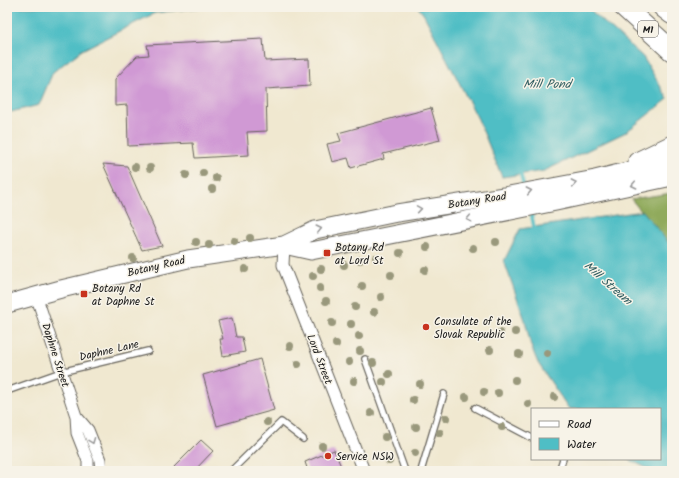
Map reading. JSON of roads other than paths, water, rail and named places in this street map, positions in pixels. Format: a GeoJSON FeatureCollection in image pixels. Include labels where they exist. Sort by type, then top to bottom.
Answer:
{"type":"FeatureCollection","features":[{"type":"Feature","properties":{"kind":"highway","name":"M1"},"geometry":{"type":"LineString","coordinates":[[624,7],[672,52]]}},
{"type":"Feature","properties":{"kind":"highway","name":"M1"},"geometry":{"type":"LineString","coordinates":[[664,7],[672,14]]}},
{"type":"Feature","properties":{"kind":"main road"},"geometry":{"type":"LineString","coordinates":[[595,179],[643,159],[672,144]]}},
{"type":"Feature","properties":{"kind":"main road","name":"Botany Road"},"geometry":{"type":"LineString","coordinates":[[555,194],[595,179],[672,160]]}},
{"type":"Feature","properties":{"kind":"main road","name":"Botany Road"},"geometry":{"type":"LineString","coordinates":[[7,304],[36,295],[188,259],[284,245],[315,230],[397,213],[506,204],[555,194],[672,177]]}},
{"type":"Feature","properties":{"kind":"street","name":"Lord Street"},"geometry":{"type":"LineString","coordinates":[[284,245],[283,265],[364,471]]}},
{"type":"Feature","properties":{"kind":"street","name":"Daphne Street"},"geometry":{"type":"LineString","coordinates":[[36,295],[76,416],[77,434],[88,461],[88,471]]}},
{"type":"Feature","properties":{"kind":"street","name":"Daphne Street"},"geometry":{"type":"LineString","coordinates":[[76,416],[88,430],[100,460],[100,471]]}},
{"type":"Feature","properties":{"kind":"lane","name":"Daphne Lane"},"geometry":{"type":"LineString","coordinates":[[7,391],[61,372],[148,351]]}},
{"type":"Feature","properties":{"kind":"lane"},"geometry":{"type":"LineString","coordinates":[[366,359],[405,471]]}},
{"type":"Feature","properties":{"kind":"lane"},"geometry":{"type":"LineString","coordinates":[[421,471],[444,394]]}},
{"type":"Feature","properties":{"kind":"lane"},"geometry":{"type":"LineString","coordinates":[[475,408],[531,437]]}},
{"type":"Feature","properties":{"kind":"lane"},"geometry":{"type":"LineString","coordinates":[[231,471],[281,422],[303,439]]}},
{"type":"Feature","properties":{"kind":"lane"},"geometry":{"type":"LineString","coordinates":[[559,471],[563,460]]}},
{"type":"Feature","properties":{"kind":"water"},"geometry":{"type":"Polygon","coordinates":[[[7,7],[206,7],[155,13],[82,50],[53,72],[39,105],[7,113],[7,7]]]}},
{"type":"Feature","properties":{"kind":"water","name":"Mill Pond"},"geometry":{"type":"Polygon","coordinates":[[[418,7],[587,7],[643,57],[668,99],[626,132],[544,171],[502,177],[478,119],[424,15],[418,7]]]}},
{"type":"Feature","properties":{"kind":"water","name":"Mill Stream"},"geometry":{"type":"Polygon","coordinates":[[[643,211],[672,247],[672,471],[653,471],[630,460],[661,460],[661,408],[568,408],[538,363],[531,346],[525,320],[504,261],[520,229],[643,211]]]}},
{"type":"Feature","properties":{"kind":"waterway"},"geometry":{"type":"LineString","coordinates":[[520,172],[524,187]]}},
{"type":"Feature","properties":{"kind":"waterway"},"geometry":{"type":"LineString","coordinates":[[531,212],[534,227],[537,230]]}},
{"type":"Feature","properties":{"kind":"place","name":"Botany Rd at Lord St"},"geometry":{"type":"Point","coordinates":[327,253]}},
{"type":"Feature","properties":{"kind":"place","name":"Botany Rd at Daphne St"},"geometry":{"type":"Point","coordinates":[84,294]}},
{"type":"Feature","properties":{"kind":"place","name":"Consulate of the Slovak Republic"},"geometry":{"type":"Point","coordinates":[426,327]}},
{"type":"Feature","properties":{"kind":"place","name":"Service NSW"},"geometry":{"type":"Point","coordinates":[328,456]}}]}
